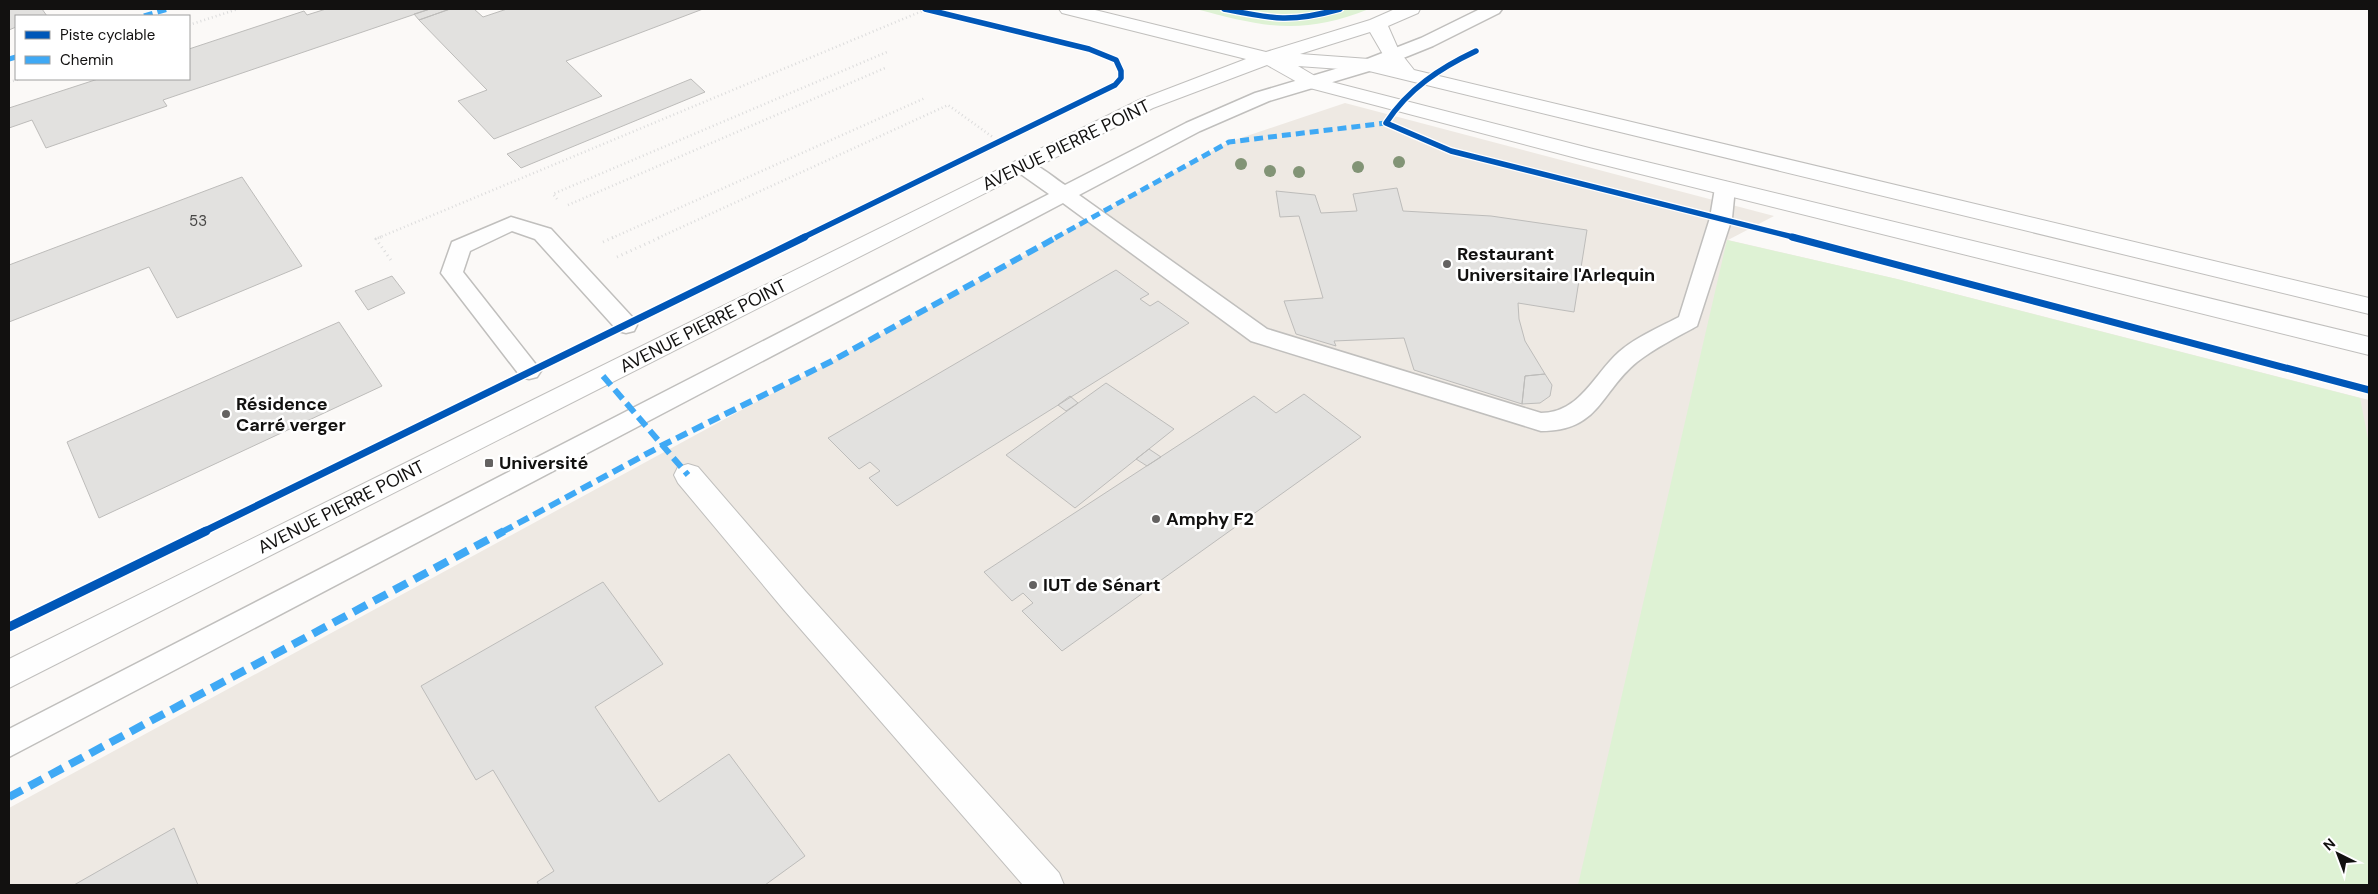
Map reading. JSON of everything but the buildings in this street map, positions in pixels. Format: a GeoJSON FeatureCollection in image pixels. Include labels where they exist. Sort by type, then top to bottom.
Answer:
{"type":"FeatureCollection","features":[{"type":"Feature","properties":{"kind":"street"},"geometry":{"type":"LineString","coordinates":[[1069,9],[1268,58],[1369,65],[2369,306]]}},
{"type":"Feature","properties":{"kind":"street","name":"AVENUE PIERRE POINT"},"geometry":{"type":"LineString","coordinates":[[9,674],[1146,104],[1268,58],[1378,24],[1411,9]]}},
{"type":"Feature","properties":{"kind":"street"},"geometry":{"type":"LineString","coordinates":[[1378,24],[1381,38],[1391,56],[1408,75]]}},
{"type":"Feature","properties":{"kind":"street"},"geometry":{"type":"LineString","coordinates":[[1268,58],[1313,83],[1725,188],[2369,346]]}},
{"type":"Feature","properties":{"kind":"street"},"geometry":{"type":"LineString","coordinates":[[688,475],[795,601],[1046,885]]}},
{"type":"Feature","properties":{"kind":"lane"},"geometry":{"type":"LineString","coordinates":[[9,744],[1193,128],[1262,97],[1369,65],[1427,42],[1493,9]]}},
{"type":"Feature","properties":{"kind":"lane"},"geometry":{"type":"LineString","coordinates":[[1022,166],[1065,194],[1259,335],[1540,422],[1558,422],[1583,409],[1628,358],[1660,336],[1689,321],[1721,218],[1725,188]]}},
{"type":"Feature","properties":{"kind":"lane"},"geometry":{"type":"LineString","coordinates":[[529,371],[452,273],[460,247],[511,224],[543,234],[626,325]]}},
{"type":"Feature","properties":{"kind":"path"},"geometry":{"type":"LineString","coordinates":[[190,25],[238,9]]}},
{"type":"Feature","properties":{"kind":"path"},"geometry":{"type":"LineString","coordinates":[[393,263],[376,238],[927,9]]}},
{"type":"Feature","properties":{"kind":"path"},"geometry":{"type":"LineString","coordinates":[[559,200],[553,194],[887,52]]}},
{"type":"Feature","properties":{"kind":"path"},"geometry":{"type":"LineString","coordinates":[[565,206],[885,68]]}},
{"type":"Feature","properties":{"kind":"path"},"geometry":{"type":"LineString","coordinates":[[602,247],[599,244],[926,98]]}},
{"type":"Feature","properties":{"kind":"path"},"geometry":{"type":"LineString","coordinates":[[612,260],[948,105],[999,142]]}},
{"type":"Feature","properties":{"kind":"shaded area","name":"IUT de Sénart"},"geometry":{"type":"Polygon","coordinates":[[[1345,103],[1774,216],[1728,240],[1897,279],[2369,400],[2369,885],[9,885],[9,808],[830,362],[1229,142],[1345,103]]]}},
{"type":"Feature","properties":{"kind":"green space"},"geometry":{"type":"Polygon","coordinates":[[[1196,9],[1369,9],[1323,23],[1282,26],[1242,20],[1196,9]]]}},
{"type":"Feature","properties":{"kind":"green space"},"geometry":{"type":"Polygon","coordinates":[[[1727,240],[1897,279],[2360,398],[2369,444],[2369,885],[1578,885],[1727,240]]]}},
{"type":"Feature","properties":{"kind":"marked path"},"geometry":{"type":"LineString","coordinates":[[147,15],[168,9]]}},
{"type":"Feature","properties":{"kind":"marked path"},"geometry":{"type":"LineString","coordinates":[[9,59],[15,57]]}},
{"type":"Feature","properties":{"kind":"marked path"},"geometry":{"type":"LineString","coordinates":[[9,797],[663,445],[830,362],[1229,142],[1386,123],[1390,125]]}},
{"type":"Feature","properties":{"kind":"marked path"},"geometry":{"type":"LineString","coordinates":[[603,376],[688,475]]}},
{"type":"Feature","properties":{"kind":"cycle path"},"geometry":{"type":"LineString","coordinates":[[9,627],[1115,85],[1121,78],[1121,71],[1116,60],[1089,49],[925,9]]}},
{"type":"Feature","properties":{"kind":"cycle path"},"geometry":{"type":"LineString","coordinates":[[1224,9],[1285,19],[1306,18],[1340,9]]}},
{"type":"Feature","properties":{"kind":"cycle path"},"geometry":{"type":"LineString","coordinates":[[1476,51],[1450,64],[1425,81],[1403,100],[1386,123],[1451,151],[1721,218],[2369,390]]}},
{"type":"Feature","properties":{"kind":"place","name":"Restaurant Universitaire l'Arlequin"},"geometry":{"type":"Point","coordinates":[1447,264]}},
{"type":"Feature","properties":{"kind":"place","name":"Résidence Carré verger"},"geometry":{"type":"Point","coordinates":[226,414]}},
{"type":"Feature","properties":{"kind":"place","name":"Université"},"geometry":{"type":"Point","coordinates":[489,463]}},
{"type":"Feature","properties":{"kind":"place","name":"Amphy F2"},"geometry":{"type":"Point","coordinates":[1156,519]}},
{"type":"Feature","properties":{"kind":"place","name":"IUT de Sénart"},"geometry":{"type":"Point","coordinates":[1033,585]}}]}
